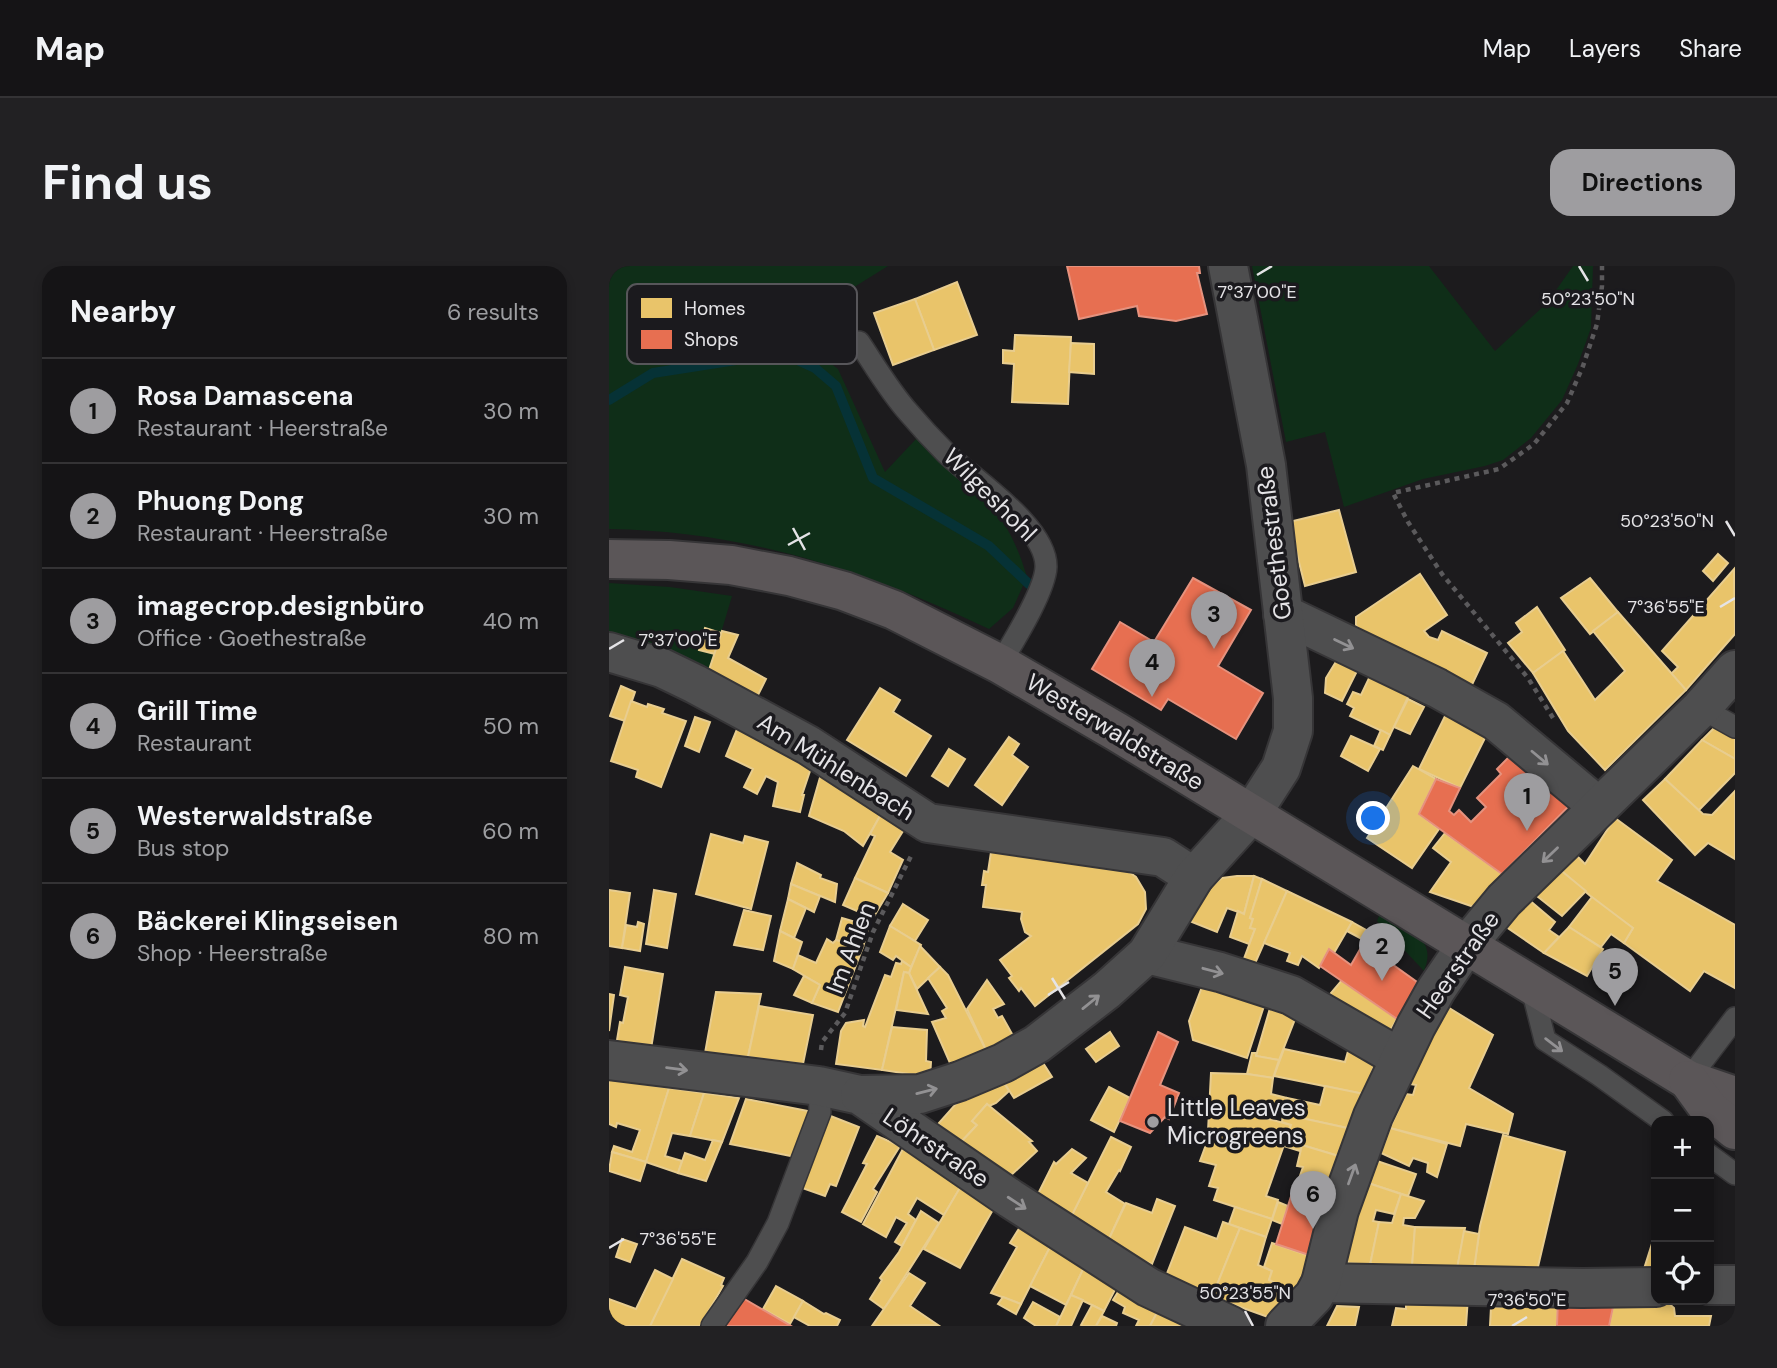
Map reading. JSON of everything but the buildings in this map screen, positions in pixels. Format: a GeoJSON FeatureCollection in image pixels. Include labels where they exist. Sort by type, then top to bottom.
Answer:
{"type":"FeatureCollection","features":[{"type":"Feature","properties":{"kind":"main road","name":"Westerwaldstraße"},"geometry":{"type":"LineString","coordinates":[[609,559],[731,565],[789,576],[844,591],[894,610],[1000,664],[1252,813],[1688,1080],[1735,1096]]}},
{"type":"Feature","properties":{"kind":"main road","name":"Westerwaldstraße"},"geometry":{"type":"LineString","coordinates":[[1688,1080],[1709,1108],[1735,1130]]}},
{"type":"Feature","properties":{"kind":"street","name":"Goethestraße"},"geometry":{"type":"LineString","coordinates":[[860,1095],[920,1094],[960,1081],[1003,1063],[1037,1044],[1066,1023],[1147,954],[1194,877],[1252,813],[1281,768],[1293,731],[1293,698],[1266,465],[1228,266]]}},
{"type":"Feature","properties":{"kind":"street"},"geometry":{"type":"LineString","coordinates":[[1283,614],[1437,688],[1496,721],[1599,807]]}},
{"type":"Feature","properties":{"kind":"street","name":"Am Mühlenbach"},"geometry":{"type":"LineString","coordinates":[[609,652],[662,668],[695,684],[808,745],[928,823],[1163,857],[1194,877]]}},
{"type":"Feature","properties":{"kind":"street","name":"Heerstraße"},"geometry":{"type":"LineString","coordinates":[[1285,1326],[1314,1296],[1321,1283],[1339,1210],[1373,1116],[1436,990],[1466,946],[1504,900],[1701,708],[1735,670]]}},
{"type":"Feature","properties":{"kind":"street"},"geometry":{"type":"LineString","coordinates":[[1147,954],[1220,972],[1291,995],[1400,1058]]}},
{"type":"Feature","properties":{"kind":"street","name":"Löhrstraße"},"geometry":{"type":"LineString","coordinates":[[609,1060],[819,1086],[860,1095],[1011,1199],[1148,1287],[1231,1326]]}},
{"type":"Feature","properties":{"kind":"street"},"geometry":{"type":"LineString","coordinates":[[1321,1283],[1651,1287]]}},
{"type":"Feature","properties":{"kind":"street"},"geometry":{"type":"LineString","coordinates":[[1714,1285],[1735,1284]]}},
{"type":"Feature","properties":{"kind":"lane","name":"Wilgeshohl"},"geometry":{"type":"LineString","coordinates":[[859,342],[907,410],[945,452],[1029,528],[1043,549],[1046,568],[1041,583],[1025,621],[1000,664]]}},
{"type":"Feature","properties":{"kind":"lane"},"geometry":{"type":"LineString","coordinates":[[1701,708],[1735,727]]}},
{"type":"Feature","properties":{"kind":"lane"},"geometry":{"type":"LineString","coordinates":[[1531,983],[1545,1040],[1656,1116]]}},
{"type":"Feature","properties":{"kind":"lane"},"geometry":{"type":"LineString","coordinates":[[1688,1080],[1735,1018]]}},
{"type":"Feature","properties":{"kind":"lane"},"geometry":{"type":"LineString","coordinates":[[712,1326],[757,1262],[778,1223],[820,1112],[819,1086]]}},
{"type":"Feature","properties":{"kind":"lane"},"geometry":{"type":"LineString","coordinates":[[1714,1159],[1735,1174]]}},
{"type":"Feature","properties":{"kind":"path"},"geometry":{"type":"LineString","coordinates":[[1557,724],[1528,678],[1442,575],[1393,493],[1499,469],[1534,444],[1567,403],[1583,366],[1597,324],[1602,266]]}},
{"type":"Feature","properties":{"kind":"path","name":"Im Ahlen"},"geometry":{"type":"LineString","coordinates":[[819,1086],[822,1042],[845,1013],[873,932],[928,823]]}},
{"type":"Feature","properties":{"kind":"green space"},"geometry":{"type":"Polygon","coordinates":[[[609,266],[888,266],[857,285],[627,284],[627,364],[832,364],[838,369],[885,472],[917,438],[985,497],[1009,532],[1027,577],[1013,608],[989,629],[897,589],[805,558],[709,537],[609,529],[609,266]]]}},
{"type":"Feature","properties":{"kind":"green space"},"geometry":{"type":"Polygon","coordinates":[[[1252,266],[1429,266],[1495,351],[1547,303],[1573,266],[1593,266],[1591,328],[1562,400],[1531,438],[1503,460],[1423,479],[1344,507],[1325,432],[1286,442],[1252,266]]]}},
{"type":"Feature","properties":{"kind":"green space"},"geometry":{"type":"Polygon","coordinates":[[[609,583],[670,587],[732,596],[721,633],[706,628],[699,649],[715,654],[708,673],[609,642],[609,583]]]}},
{"type":"Feature","properties":{"kind":"green space"},"geometry":{"type":"Polygon","coordinates":[[[1381,911],[1409,928],[1423,941],[1427,950],[1424,971],[1377,921],[1381,911]]]}},
{"type":"Feature","properties":{"kind":"waterway"},"geometry":{"type":"LineString","coordinates":[[609,400],[653,373],[710,364]]}},
{"type":"Feature","properties":{"kind":"waterway"},"geometry":{"type":"LineString","coordinates":[[806,364],[836,386],[873,478],[989,546],[1029,584]]}},
{"type":"Feature","properties":{"kind":"place","name":"imagecrop.designbüro"},"geometry":{"type":"Point","coordinates":[1214,649]}},
{"type":"Feature","properties":{"kind":"place","name":"Grill Time"},"geometry":{"type":"Point","coordinates":[1152,697]}},
{"type":"Feature","properties":{"kind":"place","name":"Rosa Damascena"},"geometry":{"type":"Point","coordinates":[1527,831]}},
{"type":"Feature","properties":{"kind":"place","name":"Phuong Dong"},"geometry":{"type":"Point","coordinates":[1382,981]}},
{"type":"Feature","properties":{"kind":"place","name":"Westerwaldstraße"},"geometry":{"type":"Point","coordinates":[1615,1006]}},
{"type":"Feature","properties":{"kind":"place","name":"Little Leaves Microgreens"},"geometry":{"type":"Point","coordinates":[1153,1122]}},
{"type":"Feature","properties":{"kind":"place","name":"Bäckerei Klingseisen"},"geometry":{"type":"Point","coordinates":[1313,1229]}}]}
